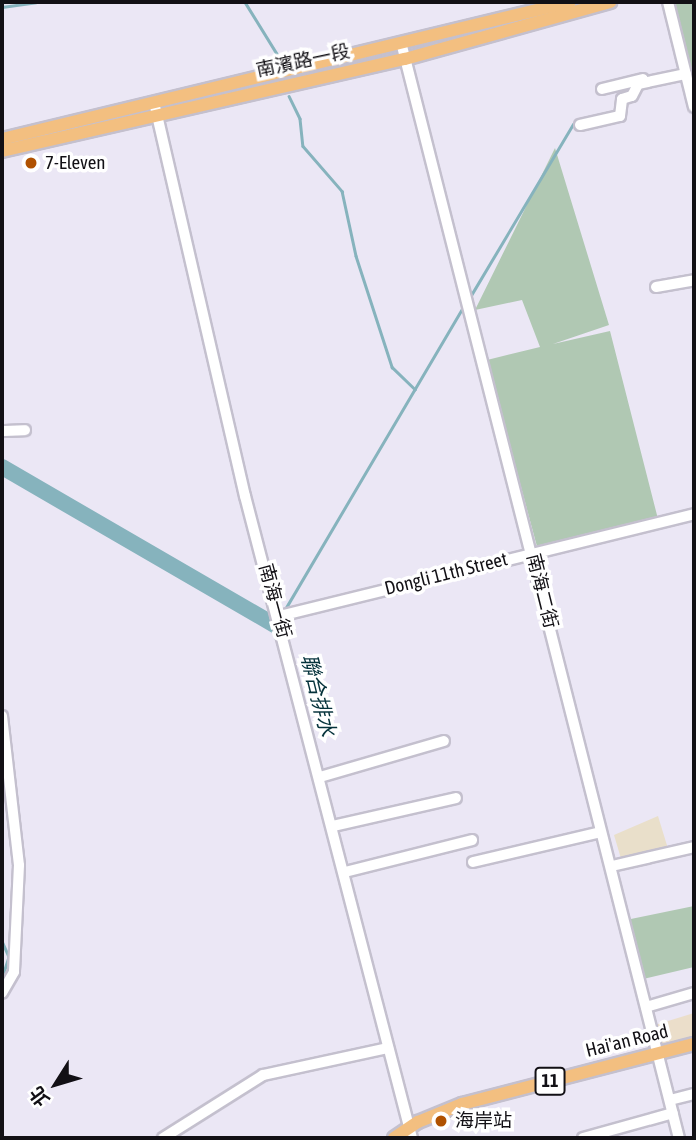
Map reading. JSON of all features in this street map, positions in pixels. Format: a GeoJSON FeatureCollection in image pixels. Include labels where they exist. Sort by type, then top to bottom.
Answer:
{"type":"FeatureCollection","features":[{"type":"Feature","properties":{"kind":"main road","name":"南濱路一段"},"geometry":{"type":"LineString","coordinates":[[403,52],[570,2]]}},
{"type":"Feature","properties":{"kind":"main road","name":"南濱路一段"},"geometry":{"type":"LineString","coordinates":[[2,139],[155,108],[610,2]]}},
{"type":"Feature","properties":{"kind":"main road","name":"南濱路一段"},"geometry":{"type":"LineString","coordinates":[[2,151],[155,108]]}},
{"type":"Feature","properties":{"kind":"main road","name":"Hai'an Road"},"geometry":{"type":"LineString","coordinates":[[405,1134],[461,1104],[694,1044]]}},
{"type":"Feature","properties":{"kind":"street"},"geometry":{"type":"LineString","coordinates":[[668,2],[694,107]]}},
{"type":"Feature","properties":{"kind":"street","name":"南海二街"},"geometry":{"type":"LineString","coordinates":[[403,52],[533,552],[679,1138]]}},
{"type":"Feature","properties":{"kind":"street"},"geometry":{"type":"LineString","coordinates":[[602,89],[685,72]]}},
{"type":"Feature","properties":{"kind":"street"},"geometry":{"type":"LineString","coordinates":[[580,125],[620,116],[622,99],[632,96],[638,84],[685,72]]}},
{"type":"Feature","properties":{"kind":"street","name":"南海一街"},"geometry":{"type":"LineString","coordinates":[[155,108],[245,496],[280,616],[345,872],[388,1048],[405,1134]]}},
{"type":"Feature","properties":{"kind":"street"},"geometry":{"type":"LineString","coordinates":[[656,287],[694,280]]}},
{"type":"Feature","properties":{"kind":"street"},"geometry":{"type":"LineString","coordinates":[[2,430],[24,430]]}},
{"type":"Feature","properties":{"kind":"street","name":"Dongli 11th Street"},"geometry":{"type":"LineString","coordinates":[[280,616],[694,514]]}},
{"type":"Feature","properties":{"kind":"street"},"geometry":{"type":"LineString","coordinates":[[2,716],[19,864],[14,972],[2,993]]}},
{"type":"Feature","properties":{"kind":"street"},"geometry":{"type":"LineString","coordinates":[[320,778],[444,741]]}},
{"type":"Feature","properties":{"kind":"street"},"geometry":{"type":"LineString","coordinates":[[333,827],[456,798]]}},
{"type":"Feature","properties":{"kind":"street"},"geometry":{"type":"LineString","coordinates":[[474,862],[601,831]]}},
{"type":"Feature","properties":{"kind":"street"},"geometry":{"type":"LineString","coordinates":[[345,872],[472,840]]}},
{"type":"Feature","properties":{"kind":"street"},"geometry":{"type":"LineString","coordinates":[[612,866],[694,847]]}},
{"type":"Feature","properties":{"kind":"street"},"geometry":{"type":"LineString","coordinates":[[646,1007],[694,993]]}},
{"type":"Feature","properties":{"kind":"street"},"geometry":{"type":"LineString","coordinates":[[163,1138],[263,1075],[388,1048]]}},
{"type":"Feature","properties":{"kind":"street"},"geometry":{"type":"LineString","coordinates":[[670,1100],[694,1094]]}},
{"type":"Feature","properties":{"kind":"street"},"geometry":{"type":"LineString","coordinates":[[583,1138],[673,1113]]}},
{"type":"Feature","properties":{"kind":"shaded area"},"geometry":{"type":"Polygon","coordinates":[[[658,816],[669,852],[622,862],[614,835],[658,816]]]}},
{"type":"Feature","properties":{"kind":"shaded area"},"geometry":{"type":"Polygon","coordinates":[[[694,1013],[694,1036],[659,1044],[655,1025],[694,1013]]]}},
{"type":"Feature","properties":{"kind":"green space"},"geometry":{"type":"Polygon","coordinates":[[[674,2],[694,2],[692,79],[674,2]]]}},
{"type":"Feature","properties":{"kind":"green space"},"geometry":{"type":"Polygon","coordinates":[[[555,148],[609,325],[553,344],[610,331],[658,519],[539,554],[487,360],[540,347],[522,300],[475,310],[555,148]]]}},
{"type":"Feature","properties":{"kind":"green space"},"geometry":{"type":"Polygon","coordinates":[[[694,906],[694,967],[639,980],[626,920],[694,906]]]}},
{"type":"Feature","properties":{"kind":"waterway"},"geometry":{"type":"LineString","coordinates":[[2,7],[36,2]]}},
{"type":"Feature","properties":{"kind":"waterway"},"geometry":{"type":"LineString","coordinates":[[245,2],[279,57]]}},
{"type":"Feature","properties":{"kind":"waterway"},"geometry":{"type":"LineString","coordinates":[[289,96],[300,119],[303,146],[342,191],[356,256],[392,367],[415,389]]}},
{"type":"Feature","properties":{"kind":"waterway"},"geometry":{"type":"LineString","coordinates":[[470,297],[573,124]]}},
{"type":"Feature","properties":{"kind":"waterway"},"geometry":{"type":"LineString","coordinates":[[284,611],[464,306]]}},
{"type":"Feature","properties":{"kind":"waterway","name":"聯合排水"},"geometry":{"type":"LineString","coordinates":[[2,467],[281,629]]}},
{"type":"Feature","properties":{"kind":"waterway"},"geometry":{"type":"LineString","coordinates":[[2,941],[9,957],[2,979]]}},
{"type":"Feature","properties":{"kind":"place","name":"7-Eleven"},"geometry":{"type":"Point","coordinates":[31,163]}},
{"type":"Feature","properties":{"kind":"place","name":"海岸站"},"geometry":{"type":"Point","coordinates":[441,1121]}}]}
